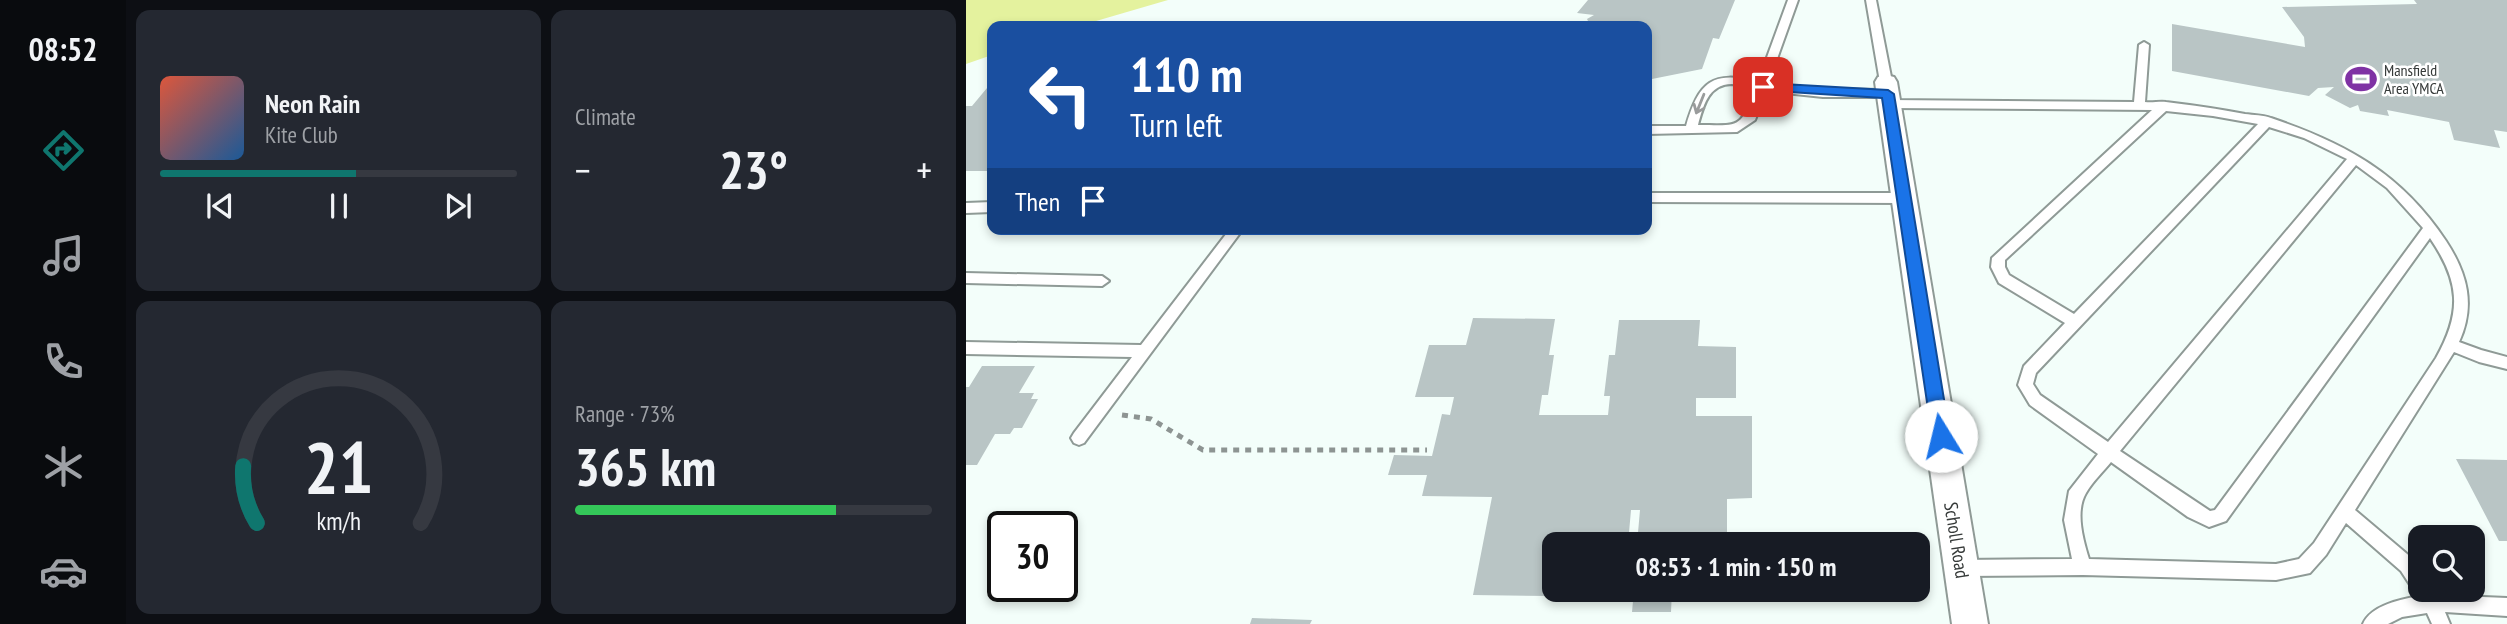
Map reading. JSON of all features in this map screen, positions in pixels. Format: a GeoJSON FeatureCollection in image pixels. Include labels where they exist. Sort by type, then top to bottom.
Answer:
{"type":"FeatureCollection","features":[{"type":"Feature","properties":{"kind":"street","name":"Scholl Road"},"geometry":{"type":"LineString","coordinates":[[1888,93],[1970,624]]}},
{"type":"Feature","properties":{"kind":"lane"},"geometry":{"type":"LineString","coordinates":[[1652,130],[1732,129],[1751,117],[1793,0]]}},
{"type":"Feature","properties":{"kind":"lane"},"geometry":{"type":"LineString","coordinates":[[1871,0],[1888,93]]}},
{"type":"Feature","properties":{"kind":"lane"},"geometry":{"type":"LineString","coordinates":[[2139,105],[2144,45]]}},
{"type":"Feature","properties":{"kind":"lane"},"geometry":{"type":"LineString","coordinates":[[1691,129],[1707,88],[1718,81],[1735,80],[1763,87],[2223,111],[2267,121],[2354,159],[2396,190],[2430,229],[2454,265],[2461,288],[2462,310],[2450,344],[2320,549],[2304,567],[2276,572],[2083,567],[1961,568]]}},
{"type":"Feature","properties":{"kind":"lane"},"geometry":{"type":"LineString","coordinates":[[2075,321],[2004,279],[1998,267],[1999,258],[2165,106]]}},
{"type":"Feature","properties":{"kind":"lane"},"geometry":{"type":"LineString","coordinates":[[2267,121],[2029,370],[2025,385],[2035,400],[2194,512],[2209,519],[2220,516],[2430,229]]}},
{"type":"Feature","properties":{"kind":"lane"},"geometry":{"type":"LineString","coordinates":[[2083,567],[2073,537],[2071,511],[2077,491],[2354,159]]}},
{"type":"Feature","properties":{"kind":"lane"},"geometry":{"type":"LineString","coordinates":[[1652,197],[1904,198]]}},
{"type":"Feature","properties":{"kind":"lane"},"geometry":{"type":"LineString","coordinates":[[966,208],[987,207]]}},
{"type":"Feature","properties":{"kind":"lane"},"geometry":{"type":"LineString","coordinates":[[1079,438],[1232,235]]}},
{"type":"Feature","properties":{"kind":"lane"},"geometry":{"type":"LineString","coordinates":[[966,278],[1102,281]]}},
{"type":"Feature","properties":{"kind":"lane"},"geometry":{"type":"LineString","coordinates":[[2450,344],[2479,356],[2507,363]]}},
{"type":"Feature","properties":{"kind":"lane"},"geometry":{"type":"LineString","coordinates":[[966,348],[1144,351]]}},
{"type":"Feature","properties":{"kind":"lane"},"geometry":{"type":"LineString","coordinates":[[2344,511],[2408,567]]}},
{"type":"Feature","properties":{"kind":"lane"},"geometry":{"type":"LineString","coordinates":[[2372,624],[2383,614],[2412,602]]}},
{"type":"Feature","properties":{"kind":"lane"},"geometry":{"type":"LineString","coordinates":[[2430,602],[2441,624]]}},
{"type":"Feature","properties":{"kind":"lane"},"geometry":{"type":"LineString","coordinates":[[2471,602],[2507,607]]}},
{"type":"Feature","properties":{"kind":"path"},"geometry":{"type":"LineString","coordinates":[[1098,412],[1152,419],[1203,450],[1427,450]]}},
{"type":"Feature","properties":{"kind":"green space"},"geometry":{"type":"Polygon","coordinates":[[[966,0],[1168,0],[1096,21],[987,21],[987,57],[966,64],[966,0]]]}},
{"type":"Feature","properties":{"kind":"building"},"geometry":{"type":"Polygon","coordinates":[[[1588,0],[1735,0],[1719,39],[1713,38],[1702,69],[1652,79],[1652,21],[1588,21],[1587,19],[1594,15],[1577,13],[1588,0]]]}},
{"type":"Feature","properties":{"kind":"building","name":"Mansfield Area YMCA"},"geometry":{"type":"Polygon","coordinates":[[[2414,0],[2507,0],[2507,132],[2494,130],[2500,148],[2454,140],[2449,122],[2387,110],[2389,116],[2360,111],[2358,105],[2350,108],[2325,95],[2334,87],[2318,88],[2309,96],[2172,71],[2172,24],[2305,47],[2304,37],[2282,7],[2417,4],[2414,0]]]}},
{"type":"Feature","properties":{"kind":"building"},"geometry":{"type":"Polygon","coordinates":[[[987,88],[987,171],[966,171],[966,106],[972,106],[987,88]]]}},
{"type":"Feature","properties":{"kind":"building"},"geometry":{"type":"Polygon","coordinates":[[[1473,318],[1555,319],[1549,355],[1554,355],[1548,395],[1542,395],[1539,415],[1608,415],[1610,396],[1604,396],[1609,355],[1615,355],[1619,320],[1700,320],[1698,346],[1736,347],[1736,398],[1696,398],[1696,416],[1752,416],[1752,498],[1727,499],[1727,532],[1638,532],[1640,510],[1631,510],[1629,532],[1542,532],[1542,596],[1473,595],[1492,497],[1422,496],[1427,475],[1388,475],[1394,455],[1432,456],[1442,414],[1450,415],[1454,397],[1415,397],[1429,345],[1466,345],[1473,318]]]}},
{"type":"Feature","properties":{"kind":"building"},"geometry":{"type":"Polygon","coordinates":[[[982,366],[1035,366],[1019,393],[1034,393],[1031,399],[1038,399],[1022,428],[1014,428],[1010,434],[995,434],[977,465],[966,465],[966,387],[969,387],[982,366]]]}},
{"type":"Feature","properties":{"kind":"building"},"geometry":{"type":"Polygon","coordinates":[[[2456,459],[2507,460],[2507,541],[2499,541],[2456,459]]]}},
{"type":"Feature","properties":{"kind":"building"},"geometry":{"type":"Polygon","coordinates":[[[1633,602],[1671,602],[1671,612],[1632,612],[1633,602]]]}},
{"type":"Feature","properties":{"kind":"building"},"geometry":{"type":"Polygon","coordinates":[[[1252,618],[1312,620],[1310,624],[1250,624],[1252,618]]]}},
{"type":"Feature","properties":{"kind":"place","name":"Mansfield Area YMCA"},"geometry":{"type":"Point","coordinates":[2361,79]}},
{"type":"Feature","properties":{"kind":"route"},"geometry":{"type":"LineString","coordinates":[[1763,87],[1825,93],[1888,94],[1941,436]]}}]}
